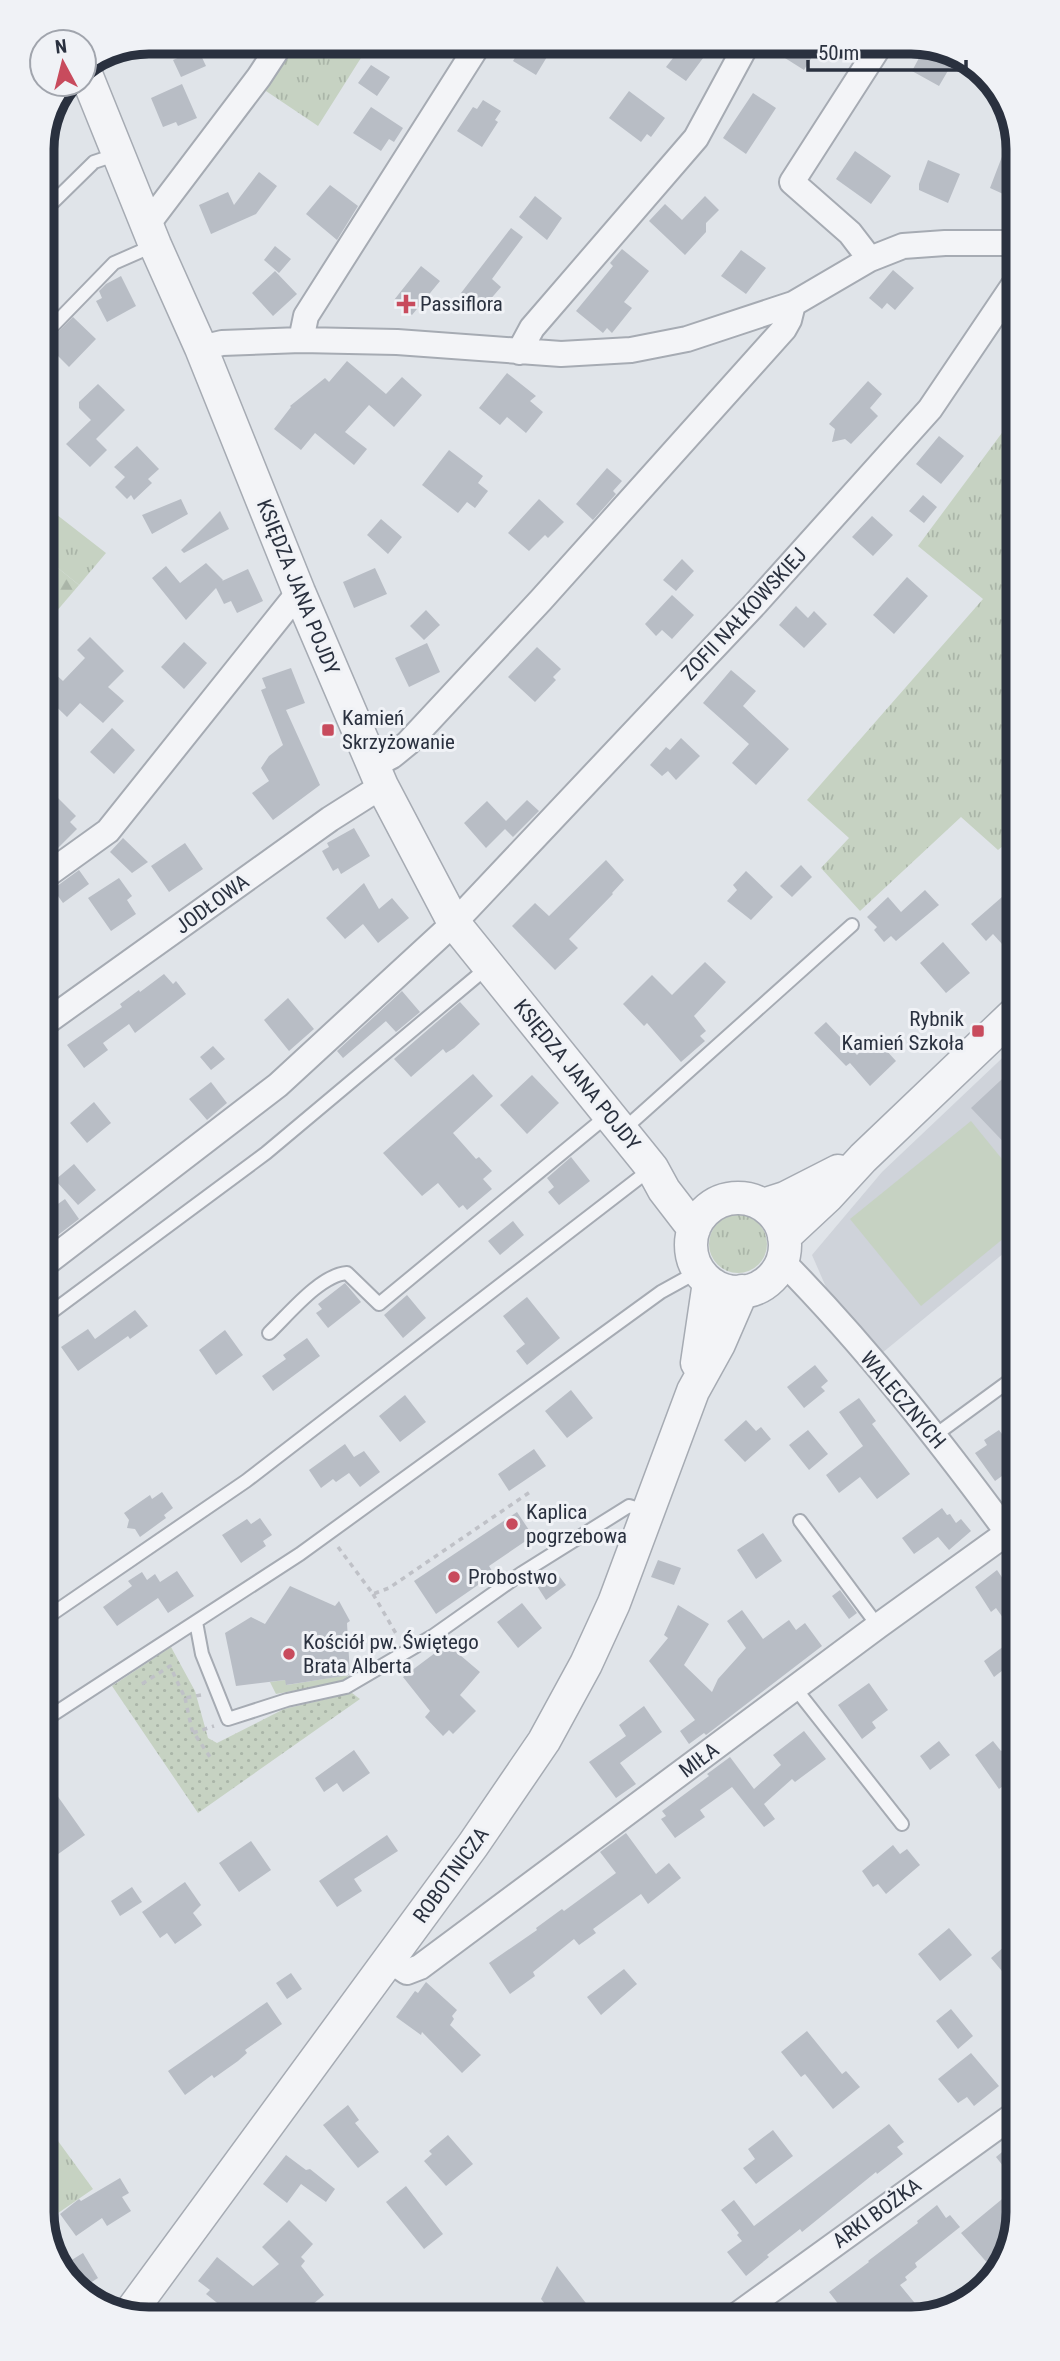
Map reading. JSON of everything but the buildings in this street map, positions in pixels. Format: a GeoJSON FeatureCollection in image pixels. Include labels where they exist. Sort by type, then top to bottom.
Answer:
{"type":"FeatureCollection","features":[{"type":"Feature","properties":{"kind":"street"},"geometry":{"type":"LineString","coordinates":[[151,235],[274,54]]}},
{"type":"Feature","properties":{"kind":"street"},"geometry":{"type":"LineString","coordinates":[[301,340],[306,316],[472,54]]}},
{"type":"Feature","properties":{"kind":"street"},"geometry":{"type":"LineString","coordinates":[[519,352],[532,328],[696,138],[742,54]]}},
{"type":"Feature","properties":{"kind":"street"},"geometry":{"type":"LineString","coordinates":[[870,259],[850,233],[792,182],[874,54]]}},
{"type":"Feature","properties":{"kind":"street","name":"KSIĘDZA JANA POJDY"},"geometry":{"type":"LineString","coordinates":[[96,98],[377,776],[454,923],[652,1168],[664,1190],[694,1229]]}},
{"type":"Feature","properties":{"kind":"street"},"geometry":{"type":"LineString","coordinates":[[201,348],[222,343],[301,340],[397,342],[519,352],[588,353],[657,346],[793,304],[870,259],[902,246],[1006,243]]}},
{"type":"Feature","properties":{"kind":"street","name":"ZOFII NAŁKOWSKIEJ"},"geometry":{"type":"LineString","coordinates":[[54,1257],[278,1085],[454,923],[756,603],[930,408],[1006,296]]}},
{"type":"Feature","properties":{"kind":"street","name":"JODŁOWA"},"geometry":{"type":"LineString","coordinates":[[54,1017],[330,819],[377,776],[392,756],[408,743],[541,600],[784,329],[793,304]]}},
{"type":"Feature","properties":{"kind":"street"},"geometry":{"type":"LineString","coordinates":[[54,870],[108,831],[299,592]]}},
{"type":"Feature","properties":{"kind":"street"},"geometry":{"type":"LineString","coordinates":[[783,1249],[775,1215],[763,1205],[741,1198],[719,1202],[704,1213],[694,1229],[691,1251],[704,1276],[725,1290],[742,1291],[766,1282],[776,1273],[783,1249],[863,1158],[1006,1022]]}},
{"type":"Feature","properties":{"kind":"street"},"geometry":{"type":"LineString","coordinates":[[763,1205],[796,1193],[863,1158]]}},
{"type":"Feature","properties":{"kind":"street","name":"KSIĘDZA JANA POJDY"},"geometry":{"type":"LineString","coordinates":[[652,1168],[677,1177],[719,1202]]}},
{"type":"Feature","properties":{"kind":"street","name":"WALECZNYCH"},"geometry":{"type":"LineString","coordinates":[[783,1249],[814,1293],[934,1436],[1006,1531]]}},
{"type":"Feature","properties":{"kind":"street","name":"ROBOTNICZA"},"geometry":{"type":"LineString","coordinates":[[693,1391],[704,1276]]}},
{"type":"Feature","properties":{"kind":"street","name":"ROBOTNICZA"},"geometry":{"type":"LineString","coordinates":[[135,2306],[494,1816],[553,1726],[605,1624],[693,1391],[719,1344],[742,1291]]}},
{"type":"Feature","properties":{"kind":"street","name":"MIŁA"},"geometry":{"type":"LineString","coordinates":[[389,1960],[407,1972],[421,1967],[878,1626],[1006,1543]]}},
{"type":"Feature","properties":{"kind":"street","name":"ARKI BOŻKA"},"geometry":{"type":"LineString","coordinates":[[748,2307],[1006,2121]]}},
{"type":"Feature","properties":{"kind":"lane"},"geometry":{"type":"LineString","coordinates":[[54,201],[94,162],[119,154]]}},
{"type":"Feature","properties":{"kind":"lane"},"geometry":{"type":"LineString","coordinates":[[54,325],[114,263],[151,235]]}},
{"type":"Feature","properties":{"kind":"lane"},"geometry":{"type":"LineString","coordinates":[[269,1333],[324,1281],[337,1273],[346,1273],[379,1304],[615,1123],[852,925]]}},
{"type":"Feature","properties":{"kind":"lane"},"geometry":{"type":"LineString","coordinates":[[54,1310],[265,1153],[489,966]]}},
{"type":"Feature","properties":{"kind":"lane"},"geometry":{"type":"LineString","coordinates":[[54,1613],[246,1481],[652,1168]]}},
{"type":"Feature","properties":{"kind":"lane"},"geometry":{"type":"LineString","coordinates":[[54,1714],[328,1534],[661,1292],[704,1276]]}},
{"type":"Feature","properties":{"kind":"lane"},"geometry":{"type":"LineString","coordinates":[[934,1436],[1006,1383]]}},
{"type":"Feature","properties":{"kind":"lane"},"geometry":{"type":"LineString","coordinates":[[196,1622],[202,1654],[228,1719],[287,1700],[346,1687],[433,1636],[522,1573],[629,1506],[649,1512]]}},
{"type":"Feature","properties":{"kind":"lane"},"geometry":{"type":"LineString","coordinates":[[800,1521],[878,1626]]}},
{"type":"Feature","properties":{"kind":"lane"},"geometry":{"type":"LineString","coordinates":[[795,1688],[902,1824]]}},
{"type":"Feature","properties":{"kind":"path"},"geometry":{"type":"LineString","coordinates":[[373,1594],[389,1588],[533,1489]]}},
{"type":"Feature","properties":{"kind":"path"},"geometry":{"type":"LineString","coordinates":[[328,1534],[373,1594],[406,1651]]}},
{"type":"Feature","properties":{"kind":"path"},"geometry":{"type":"LineString","coordinates":[[142,1684],[170,1666],[185,1698],[193,1733],[212,1760]]}},
{"type":"Feature","properties":{"kind":"path"},"geometry":{"type":"LineString","coordinates":[[185,1698],[216,1691]]}},
{"type":"Feature","properties":{"kind":"path"},"geometry":{"type":"LineString","coordinates":[[193,1733],[228,1719]]}},
{"type":"Feature","properties":{"kind":"shaded area"},"geometry":{"type":"Polygon","coordinates":[[[1006,1055],[1006,1251],[882,1353],[829,1294],[812,1255],[882,1172],[1006,1055]]]}},
{"type":"Feature","properties":{"kind":"green space"},"geometry":{"type":"Polygon","coordinates":[[[288,54],[363,54],[318,126],[263,89],[288,54]]]}},
{"type":"Feature","properties":{"kind":"green space"},"geometry":{"type":"Polygon","coordinates":[[[1006,427],[1006,844],[998,850],[961,817],[860,911],[821,868],[849,838],[807,800],[983,599],[918,546],[1006,427]]]}},
{"type":"Feature","properties":{"kind":"green space"},"geometry":{"type":"Polygon","coordinates":[[[54,513],[106,553],[79,585],[54,565],[54,513]]]}},
{"type":"Feature","properties":{"kind":"green space"},"geometry":{"type":"Polygon","coordinates":[[[54,565],[79,585],[54,614],[54,565]]]}},
{"type":"Feature","properties":{"kind":"green space"},"geometry":{"type":"Polygon","coordinates":[[[971,1121],[1006,1164],[1006,1236],[921,1306],[850,1219],[971,1121]]]}},
{"type":"Feature","properties":{"kind":"green space"},"geometry":{"type":"Polygon","coordinates":[[[738,1215],[754,1220],[762,1228],[767,1244],[762,1260],[754,1268],[738,1273],[722,1268],[714,1260],[709,1244],[714,1228],[722,1220],[738,1215]]]}},
{"type":"Feature","properties":{"kind":"green space"},"geometry":{"type":"Polygon","coordinates":[[[171,1647],[195,1691],[208,1738],[217,1743],[284,1709],[352,1693],[360,1699],[198,1813],[112,1686],[171,1647]]]}},
{"type":"Feature","properties":{"kind":"green space"},"geometry":{"type":"Polygon","coordinates":[[[348,1675],[346,1681],[276,1694],[270,1682],[285,1680],[287,1685],[348,1675]]]}},
{"type":"Feature","properties":{"kind":"green space"},"geometry":{"type":"Polygon","coordinates":[[[54,2135],[93,2189],[54,2216],[54,2135]]]}},
{"type":"Feature","properties":{"kind":"place","name":"Passiflora"},"geometry":{"type":"Point","coordinates":[406,304]}},
{"type":"Feature","properties":{"kind":"place","name":"Kamień Skrzyżowanie"},"geometry":{"type":"Point","coordinates":[328,730]}},
{"type":"Feature","properties":{"kind":"place","name":"Rybnik Kamień Szkoła"},"geometry":{"type":"Point","coordinates":[978,1031]}},
{"type":"Feature","properties":{"kind":"place","name":"Kaplica pogrzebowa"},"geometry":{"type":"Point","coordinates":[512,1524]}},
{"type":"Feature","properties":{"kind":"place","name":"Probostwo"},"geometry":{"type":"Point","coordinates":[454,1577]}},
{"type":"Feature","properties":{"kind":"place","name":"Kościół pw. Świętego Brata Alberta"},"geometry":{"type":"Point","coordinates":[289,1654]}}]}
